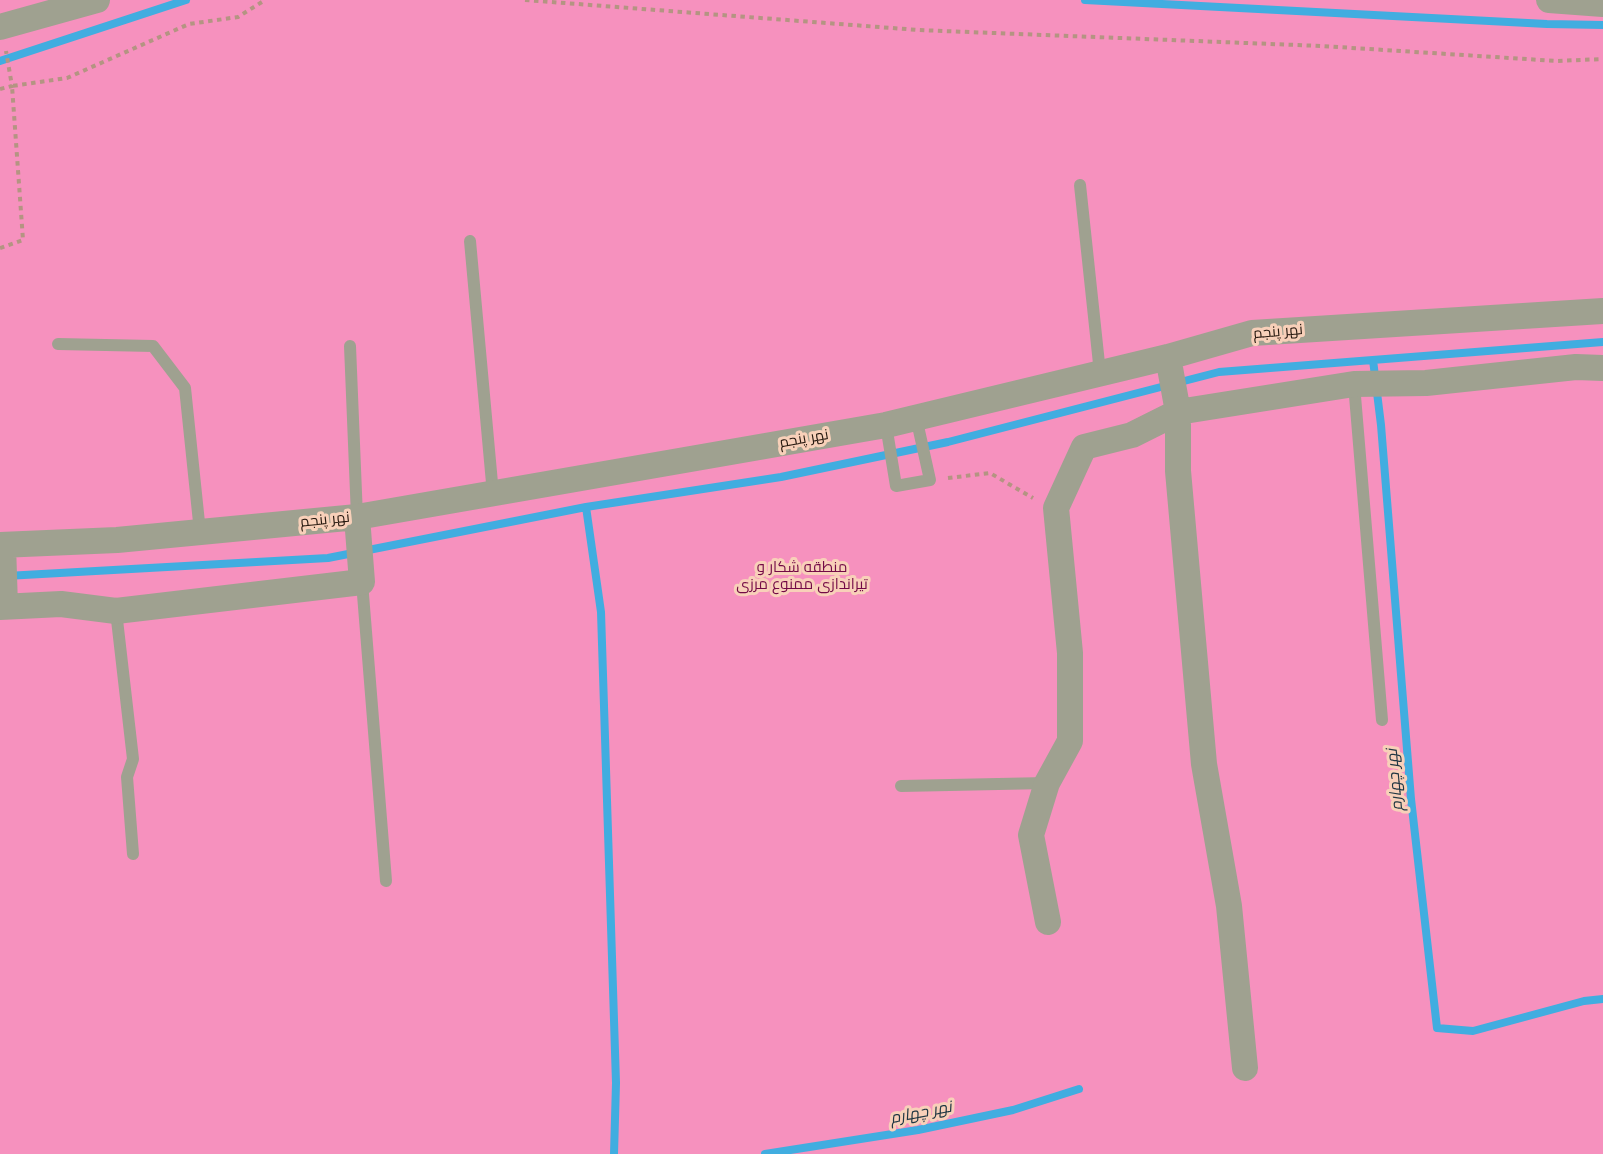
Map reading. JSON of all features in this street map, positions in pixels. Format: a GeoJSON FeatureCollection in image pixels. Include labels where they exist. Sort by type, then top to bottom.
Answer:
{"type":"FeatureCollection","features":[{"type":"Feature","properties":{"kind":"street"},"geometry":{"type":"LineString","coordinates":[[2,35],[97,0]]}},
{"type":"Feature","properties":{"kind":"street"},"geometry":{"type":"LineString","coordinates":[[1550,0],[1603,4]]}},
{"type":"Feature","properties":{"kind":"street","name":"نهر پنجم"},"geometry":{"type":"LineString","coordinates":[[2,551],[200,532],[358,525],[493,494],[918,425],[1100,373],[1169,363],[1252,333],[1603,310]]}},
{"type":"Feature","properties":{"kind":"street"},"geometry":{"type":"LineString","coordinates":[[1169,363],[1176,404],[1178,471],[1204,764],[1229,906],[1245,1068]]}},
{"type":"Feature","properties":{"kind":"street"},"geometry":{"type":"LineString","coordinates":[[1048,922],[1031,836],[1047,783],[1070,741],[1070,653],[1056,508],[1084,447],[1131,435],[1176,404],[1370,383],[1426,383],[1576,367],[1603,368]]}},
{"type":"Feature","properties":{"kind":"street"},"geometry":{"type":"LineString","coordinates":[[2,551],[3,602],[61,604],[116,611],[361,575],[358,525]]}},
{"type":"Feature","properties":{"kind":"lane"},"geometry":{"type":"LineString","coordinates":[[1080,185],[1100,373]]}},
{"type":"Feature","properties":{"kind":"lane"},"geometry":{"type":"LineString","coordinates":[[470,241],[493,494]]}},
{"type":"Feature","properties":{"kind":"lane"},"geometry":{"type":"LineString","coordinates":[[58,344],[153,346],[185,388],[200,532]]}},
{"type":"Feature","properties":{"kind":"lane"},"geometry":{"type":"LineString","coordinates":[[350,346],[358,525]]}},
{"type":"Feature","properties":{"kind":"lane"},"geometry":{"type":"LineString","coordinates":[[1370,383],[1382,720]]}},
{"type":"Feature","properties":{"kind":"lane"},"geometry":{"type":"LineString","coordinates":[[887,431],[896,486],[930,480],[918,425]]}},
{"type":"Feature","properties":{"kind":"lane"},"geometry":{"type":"LineString","coordinates":[[361,575],[386,881]]}},
{"type":"Feature","properties":{"kind":"lane"},"geometry":{"type":"LineString","coordinates":[[116,611],[133,759],[127,777],[133,854]]}},
{"type":"Feature","properties":{"kind":"lane"},"geometry":{"type":"LineString","coordinates":[[901,786],[1047,783]]}},
{"type":"Feature","properties":{"kind":"path"},"geometry":{"type":"LineString","coordinates":[[0,89],[67,78],[189,24],[238,17],[265,0]]}},
{"type":"Feature","properties":{"kind":"path"},"geometry":{"type":"LineString","coordinates":[[525,0],[918,30],[1322,46],[1557,61],[1603,59]]}},
{"type":"Feature","properties":{"kind":"path"},"geometry":{"type":"LineString","coordinates":[[0,248],[23,240],[12,86],[2,35]]}},
{"type":"Feature","properties":{"kind":"path"},"geometry":{"type":"LineString","coordinates":[[930,480],[990,473],[1056,508]]}},
{"type":"Feature","properties":{"kind":"green space","name":"منطقه شکار و تیراندازی ممنوع مرزی"},"geometry":{"type":"Polygon","coordinates":[[[0,0],[1603,0],[1603,1154],[0,1154],[0,0]]]}},
{"type":"Feature","properties":{"kind":"waterway"},"geometry":{"type":"LineString","coordinates":[[0,61],[186,0]]}},
{"type":"Feature","properties":{"kind":"waterway"},"geometry":{"type":"LineString","coordinates":[[1085,0],[1603,25]]}},
{"type":"Feature","properties":{"kind":"waterway"},"geometry":{"type":"LineString","coordinates":[[6,576],[328,558],[586,507],[781,477],[948,442],[1219,372],[1603,342]]}},
{"type":"Feature","properties":{"kind":"waterway","name":"نهر چهارم"},"geometry":{"type":"LineString","coordinates":[[1373,360],[1381,425],[1411,799],[1437,1028],[1473,1031],[1584,1001],[1603,999]]}},
{"type":"Feature","properties":{"kind":"waterway"},"geometry":{"type":"LineString","coordinates":[[586,507],[601,612],[616,1083],[614,1154]]}},
{"type":"Feature","properties":{"kind":"waterway","name":"نهر چهارم"},"geometry":{"type":"LineString","coordinates":[[765,1154],[918,1130],[1013,1110],[1079,1089]]}}]}
